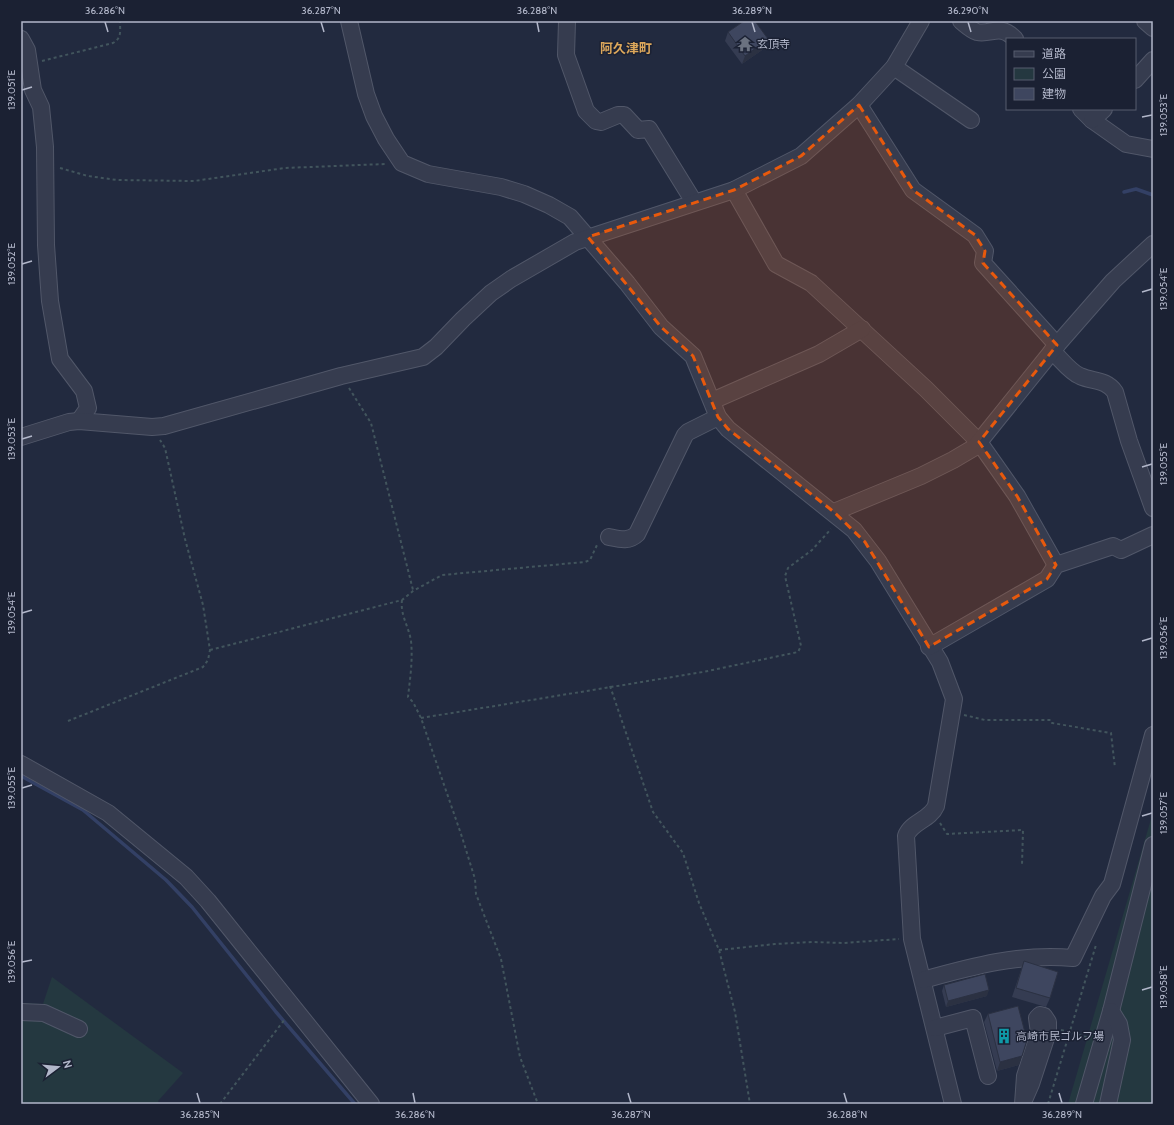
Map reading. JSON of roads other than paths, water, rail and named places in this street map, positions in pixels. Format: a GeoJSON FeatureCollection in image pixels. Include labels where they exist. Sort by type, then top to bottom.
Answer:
{"type":"FeatureCollection","features":[{"type":"Feature","properties":{"kind":"street"},"geometry":{"type":"LineString","coordinates":[[349,21],[366,94],[374,116],[386,139],[402,163],[428,174],[501,187],[524,194],[549,205],[570,217],[661,327],[693,356],[718,417],[728,429],[837,515],[865,542],[878,560],[940,662],[954,699],[936,806],[931,813],[911,827],[906,836],[912,939],[953,1104]]}},
{"type":"Feature","properties":{"kind":"street"},"geometry":{"type":"LineString","coordinates":[[567,21],[566,55],[586,111],[596,121],[601,122],[618,115],[624,115],[638,130],[649,129],[694,202]]}},
{"type":"Feature","properties":{"kind":"street"},"geometry":{"type":"LineString","coordinates":[[21,437],[79,421],[152,427],[176,424],[341,376],[423,358],[436,347],[463,318],[491,293],[511,279],[575,242],[734,190],[801,156],[859,105],[894,67],[920,21]]}},
{"type":"Feature","properties":{"kind":"street"},"geometry":{"type":"LineString","coordinates":[[961,21],[975,32],[984,33],[993,30],[1004,31],[1014,38]]}},
{"type":"Feature","properties":{"kind":"street"},"geometry":{"type":"LineString","coordinates":[[1144,21],[1153,28]]}},
{"type":"Feature","properties":{"kind":"street"},"geometry":{"type":"LineString","coordinates":[[21,39],[27,50],[29,64],[27,89],[41,107],[45,164],[46,245],[50,301],[60,359],[84,391],[88,408],[79,421]]}},
{"type":"Feature","properties":{"kind":"street"},"geometry":{"type":"LineString","coordinates":[[1136,79],[1153,60]]}},
{"type":"Feature","properties":{"kind":"street"},"geometry":{"type":"LineString","coordinates":[[894,67],[971,120]]}},
{"type":"Feature","properties":{"kind":"street"},"geometry":{"type":"LineString","coordinates":[[859,105],[913,190],[975,235],[986,251],[983,263],[1078,376],[1111,385],[1116,392],[1129,441],[1153,508]]}},
{"type":"Feature","properties":{"kind":"street"},"geometry":{"type":"LineString","coordinates":[[1092,113],[1126,144],[1153,149]]}},
{"type":"Feature","properties":{"kind":"street"},"geometry":{"type":"LineString","coordinates":[[734,190],[776,264],[811,283],[862,329],[979,442],[1017,496],[1056,565]]}},
{"type":"Feature","properties":{"kind":"street"},"geometry":{"type":"LineString","coordinates":[[837,515],[953,460],[979,442],[1055,348],[1113,281],[1153,244]]}},
{"type":"Feature","properties":{"kind":"street"},"geometry":{"type":"LineString","coordinates":[[712,401],[819,354],[862,329]]}},
{"type":"Feature","properties":{"kind":"street"},"geometry":{"type":"LineString","coordinates":[[609,537],[629,539],[637,534],[685,435],[718,417]]}},
{"type":"Feature","properties":{"kind":"street"},"geometry":{"type":"LineString","coordinates":[[929,646],[1047,579],[1056,565],[1113,546],[1121,550],[1153,535]]}},
{"type":"Feature","properties":{"kind":"street"},"geometry":{"type":"LineString","coordinates":[[923,980],[974,966],[1019,957],[1052,956],[1073,958],[1103,896],[1112,884],[1153,735]]}},
{"type":"Feature","properties":{"kind":"street"},"geometry":{"type":"LineString","coordinates":[[21,764],[108,813],[186,877],[208,901],[371,1104]]}},
{"type":"Feature","properties":{"kind":"street"},"geometry":{"type":"LineString","coordinates":[[1084,1104],[1111,1011],[1153,845]]}},
{"type":"Feature","properties":{"kind":"street"},"geometry":{"type":"LineString","coordinates":[[1108,1104],[1122,1040],[1119,1024],[1111,1011]]}},
{"type":"Feature","properties":{"kind":"street"},"geometry":{"type":"LineString","coordinates":[[21,1012],[44,1013],[79,1029]]}},
{"type":"Feature","properties":{"kind":"street"},"geometry":{"type":"LineString","coordinates":[[934,1028],[973,1018],[988,1076]]}},
{"type":"Feature","properties":{"kind":"waterway"},"geometry":{"type":"LineString","coordinates":[[1124,192],[1136,189],[1153,195]]}},
{"type":"Feature","properties":{"kind":"waterway"},"geometry":{"type":"LineString","coordinates":[[21,776],[83,810],[166,880],[192,907],[276,1012],[355,1104]]}},
{"type":"Feature","properties":{"kind":"place","name":"玄頂寺"},"geometry":{"type":"Point","coordinates":[745,44]}},
{"type":"Feature","properties":{"kind":"place","name":"高崎市民ゴルフ場"},"geometry":{"type":"Point","coordinates":[1004,1036]}},
{"type":"Feature","properties":{"kind":"district","name":"阿久津町"},"geometry":{"type":"Point","coordinates":[626,48]}}]}
